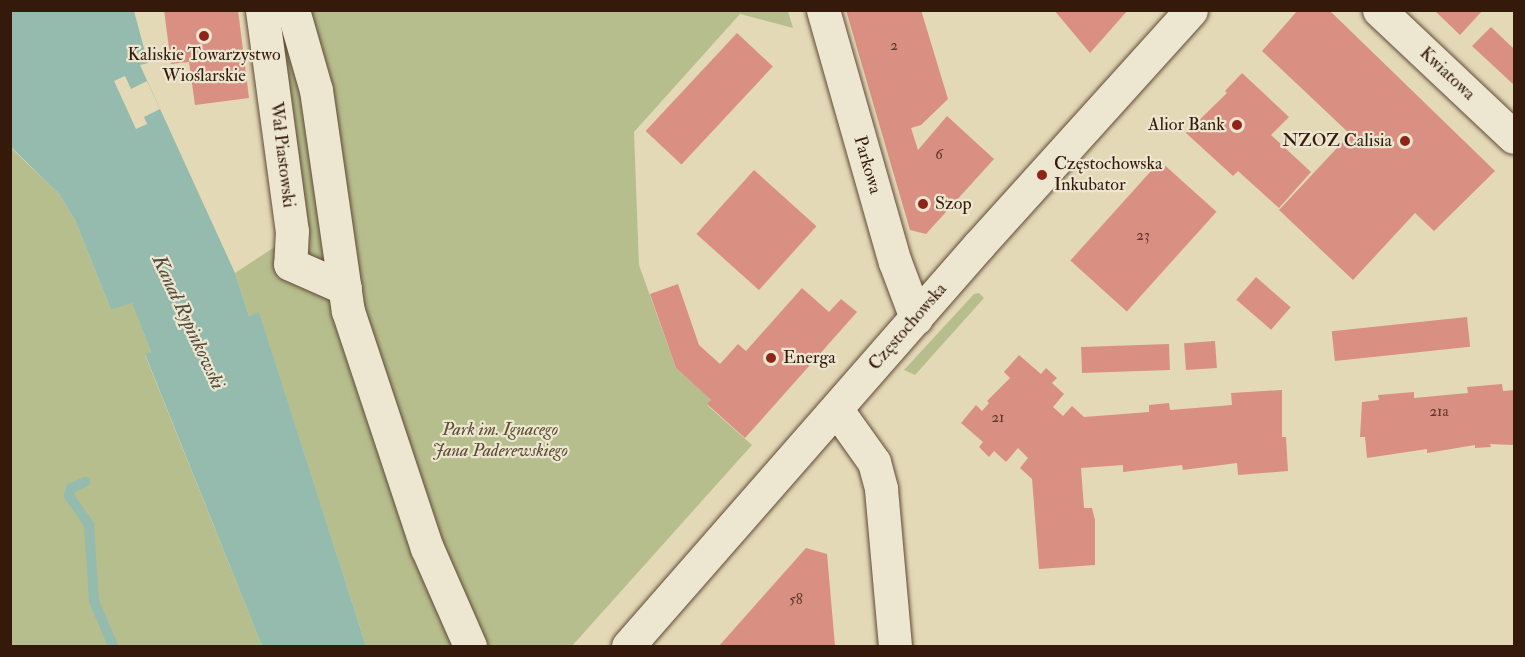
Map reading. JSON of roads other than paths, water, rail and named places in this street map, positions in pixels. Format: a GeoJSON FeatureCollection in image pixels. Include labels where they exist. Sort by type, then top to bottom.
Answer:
{"type":"FeatureCollection","features":[{"type":"Feature","properties":{"kind":"street","name":"Wał Piastowski"},"geometry":{"type":"LineString","coordinates":[[262,10],[292,231],[290,264],[345,288]]}},
{"type":"Feature","properties":{"kind":"street"},"geometry":{"type":"LineString","coordinates":[[293,10],[316,90],[348,311],[427,548],[470,646]]}},
{"type":"Feature","properties":{"kind":"street","name":"Parkowa"},"geometry":{"type":"LineString","coordinates":[[823,10],[895,262],[916,318]]}},
{"type":"Feature","properties":{"kind":"street","name":"Częstochowska"},"geometry":{"type":"LineString","coordinates":[[628,646],[1191,10]]}},
{"type":"Feature","properties":{"kind":"street","name":"Kwiatowa"},"geometry":{"type":"LineString","coordinates":[[1379,10],[1515,137]]}},
{"type":"Feature","properties":{"kind":"street"},"geometry":{"type":"LineString","coordinates":[[837,410],[874,462],[881,489],[895,646]]}},
{"type":"Feature","properties":{"kind":"water","name":"Kanał Rypinkowski"},"geometry":{"type":"Polygon","coordinates":[[[11,11],[134,11],[148,63],[140,65],[235,273],[249,316],[259,312],[366,646],[262,646],[145,354],[151,352],[132,303],[111,310],[75,220],[59,194],[11,147],[11,11]]]}},
{"type":"Feature","properties":{"kind":"waterway"},"geometry":{"type":"LineString","coordinates":[[85,482],[71,488],[69,496],[89,525],[94,601],[113,646]]}},
{"type":"Feature","properties":{"kind":"place","name":"Kaliskie Towarzystwo Wioślarskie"},"geometry":{"type":"Point","coordinates":[204,36]}},
{"type":"Feature","properties":{"kind":"place","name":"Alior Bank"},"geometry":{"type":"Point","coordinates":[1237,125]}},
{"type":"Feature","properties":{"kind":"place","name":"NZOZ Calisia"},"geometry":{"type":"Point","coordinates":[1405,141]}},
{"type":"Feature","properties":{"kind":"place","name":"Częstochowska Inkubator"},"geometry":{"type":"Point","coordinates":[1042,175]}},
{"type":"Feature","properties":{"kind":"place","name":"Szop"},"geometry":{"type":"Point","coordinates":[923,204]}},
{"type":"Feature","properties":{"kind":"place","name":"Energa"},"geometry":{"type":"Point","coordinates":[771,358]}},
{"type":"Feature","properties":{"kind":"park label","name":"Park im. Ignacego Jana Paderewskiego"},"geometry":{"type":"Point","coordinates":[500,441]}}]}
